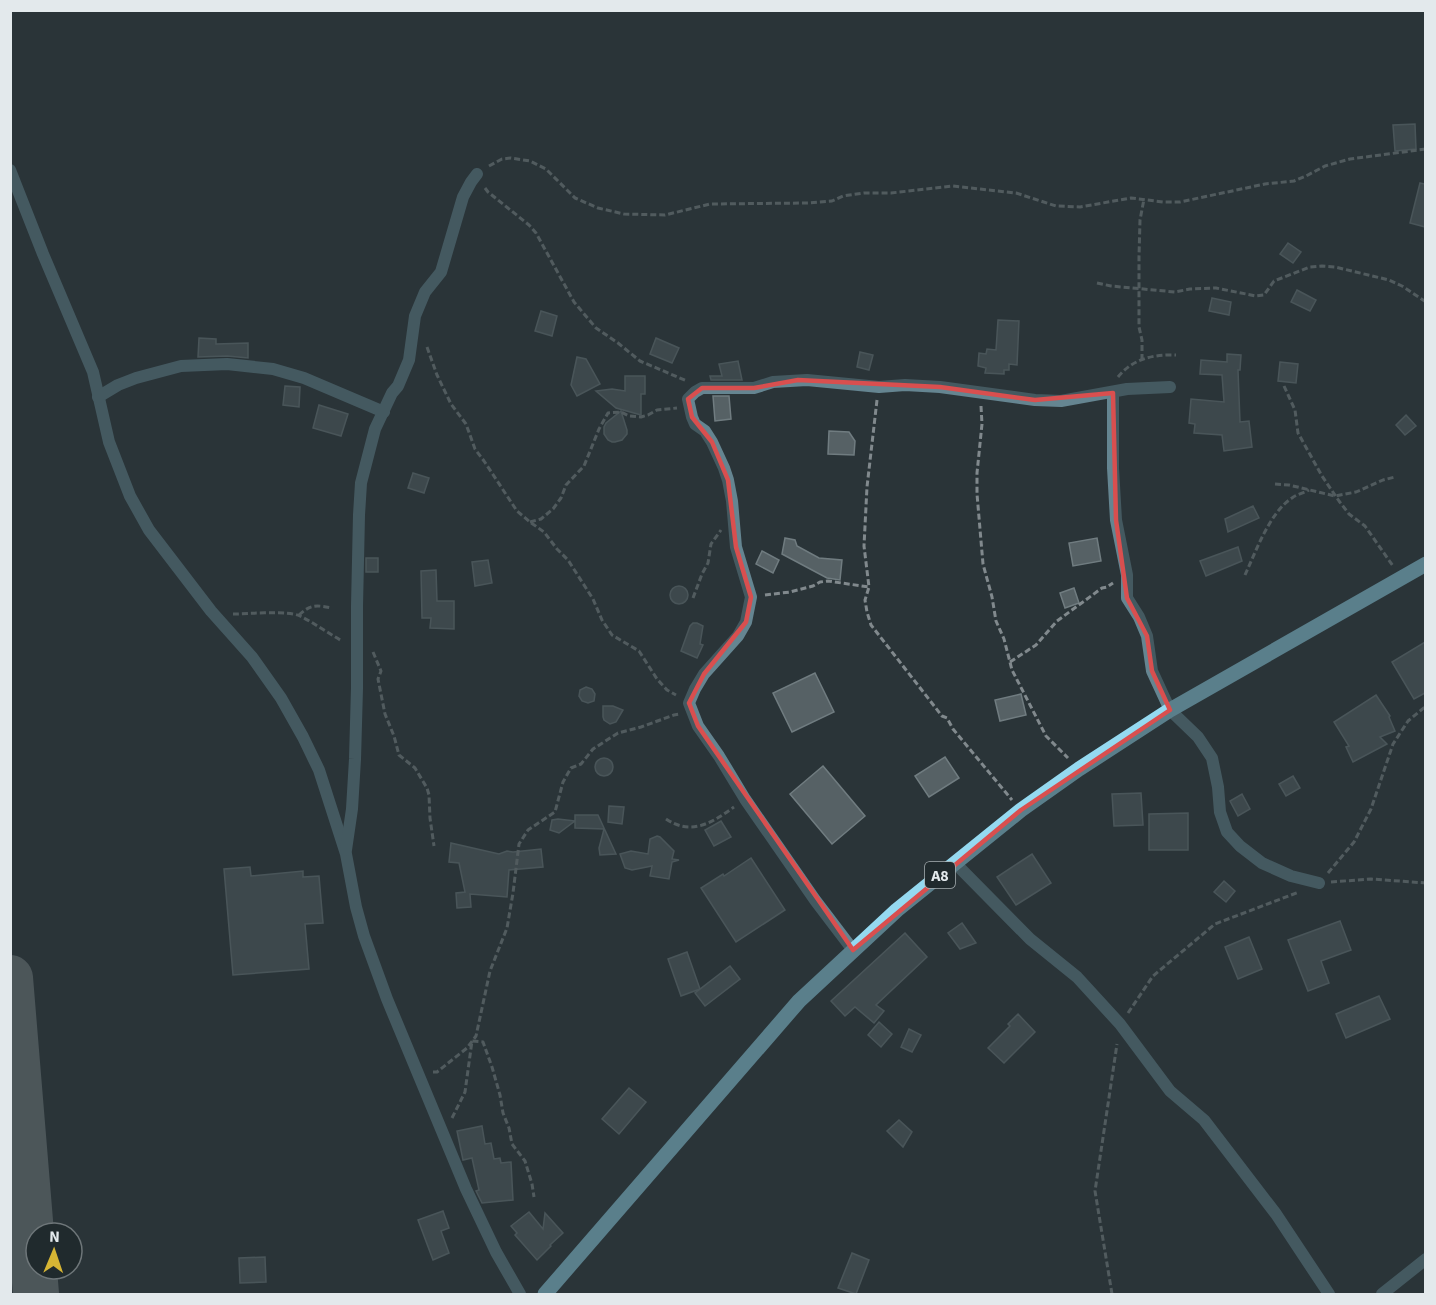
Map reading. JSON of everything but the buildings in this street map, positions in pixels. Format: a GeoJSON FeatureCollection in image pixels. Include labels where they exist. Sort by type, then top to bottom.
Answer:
{"type":"FeatureCollection","features":[{"type":"Feature","properties":{"kind":"main road","name":"A8"},"geometry":{"type":"LineString","coordinates":[[545,1294],[799,1000],[897,910],[1021,810],[1079,769],[1170,711],[1425,564]]}},
{"type":"Feature","properties":{"kind":"street"},"geometry":{"type":"LineString","coordinates":[[10,170],[93,372],[109,442],[130,496],[149,530],[212,611],[252,657],[281,698],[319,770],[346,854],[364,936],[387,999],[466,1189],[520,1294]]}},
{"type":"Feature","properties":{"kind":"street"},"geometry":{"type":"LineString","coordinates":[[346,854],[355,759],[359,515],[362,483],[375,429],[409,360],[415,316],[425,292],[441,272],[463,197],[477,174]]}},
{"type":"Feature","properties":{"kind":"street"},"geometry":{"type":"LineString","coordinates":[[99,397],[118,385],[136,378],[181,366],[227,364],[273,369],[304,378],[384,412]]}},
{"type":"Feature","properties":{"kind":"street"},"geometry":{"type":"LineString","coordinates":[[853,950],[808,891],[745,799],[698,726],[691,708],[695,689],[704,674],[738,636],[746,622],[751,597],[736,548],[734,515],[728,480],[705,431],[695,424],[688,407],[688,399],[702,388],[754,388],[773,382],[798,380],[879,387],[920,385],[1035,400],[1060,401],[1127,389],[1170,387]]}},
{"type":"Feature","properties":{"kind":"street"},"geometry":{"type":"LineString","coordinates":[[1113,393],[1116,520],[1127,574],[1127,598],[1147,636],[1152,671],[1170,711],[1198,737],[1212,758],[1221,812],[1227,832],[1240,846],[1262,863],[1291,876],[1319,883]]}},
{"type":"Feature","properties":{"kind":"street"},"geometry":{"type":"LineString","coordinates":[[955,863],[1030,939],[1077,977],[1120,1024],[1170,1091],[1204,1120],[1276,1214],[1329,1294]]}},
{"type":"Feature","properties":{"kind":"street"},"geometry":{"type":"LineString","coordinates":[[1383,1294],[1425,1259]]}},
{"type":"Feature","properties":{"kind":"path"},"geometry":{"type":"LineString","coordinates":[[702,388],[640,361],[596,328],[573,302],[536,233],[488,192],[477,174],[502,159],[530,161],[546,169],[575,198],[586,204],[624,214],[641,215],[665,215],[710,204],[809,203],[832,201],[843,196],[953,186],[1016,193],[1056,206],[1080,207],[1131,198],[1180,202],[1294,180],[1325,166],[1350,159],[1425,148]]}},
{"type":"Feature","properties":{"kind":"path"},"geometry":{"type":"LineString","coordinates":[[1142,360],[1142,340],[1139,327],[1140,220],[1144,199]]}},
{"type":"Feature","properties":{"kind":"path"},"geometry":{"type":"LineString","coordinates":[[1097,284],[1175,292],[1216,288],[1256,296],[1264,295],[1274,281],[1310,267],[1322,266],[1389,280],[1425,302]]}},
{"type":"Feature","properties":{"kind":"path"},"geometry":{"type":"LineString","coordinates":[[419,1074],[436,1072],[467,1048],[476,1036],[490,971],[507,928],[519,844],[528,830],[555,812],[562,782],[571,768],[581,764],[593,749],[618,733],[691,708],[657,679],[639,651],[612,634],[568,561],[544,532],[517,511],[475,449],[466,424],[451,404],[437,375],[424,341]]}},
{"type":"Feature","properties":{"kind":"path"},"geometry":{"type":"LineString","coordinates":[[1113,393],[1120,373],[1131,365],[1160,354],[1176,355]]}},
{"type":"Feature","properties":{"kind":"path"},"geometry":{"type":"LineString","coordinates":[[1284,386],[1295,410],[1298,433],[1322,476],[1349,514],[1365,526],[1401,577]]}},
{"type":"Feature","properties":{"kind":"path"},"geometry":{"type":"LineString","coordinates":[[879,387],[867,487],[864,546],[869,587],[865,600],[871,625],[942,716],[1021,810]]}},
{"type":"Feature","properties":{"kind":"path"},"geometry":{"type":"LineString","coordinates":[[982,393],[977,494],[983,564],[996,621],[1004,639],[1012,670],[1046,736],[1079,769]]}},
{"type":"Feature","properties":{"kind":"path"},"geometry":{"type":"LineString","coordinates":[[530,522],[541,519],[553,509],[566,485],[584,466],[608,412],[621,412],[629,416],[641,417],[657,410],[688,407]]}},
{"type":"Feature","properties":{"kind":"path"},"geometry":{"type":"LineString","coordinates":[[1275,484],[1335,496],[1356,492],[1395,477]]}},
{"type":"Feature","properties":{"kind":"path"},"geometry":{"type":"LineString","coordinates":[[1245,575],[1265,533],[1284,504],[1293,497],[1311,490]]}},
{"type":"Feature","properties":{"kind":"path"},"geometry":{"type":"LineString","coordinates":[[693,598],[708,562],[711,544],[734,515]]}},
{"type":"Feature","properties":{"kind":"path"},"geometry":{"type":"LineString","coordinates":[[1010,662],[1036,645],[1057,621],[1096,592],[1127,574]]}},
{"type":"Feature","properties":{"kind":"path"},"geometry":{"type":"LineString","coordinates":[[751,597],[790,592],[828,581],[869,587]]}},
{"type":"Feature","properties":{"kind":"path"},"geometry":{"type":"LineString","coordinates":[[299,615],[312,606],[332,608]]}},
{"type":"Feature","properties":{"kind":"path"},"geometry":{"type":"LineString","coordinates":[[212,611],[232,614],[288,613],[299,615],[357,648]]}},
{"type":"Feature","properties":{"kind":"path"},"geometry":{"type":"LineString","coordinates":[[357,628],[381,671],[378,679],[384,714],[394,736],[399,755],[416,768],[427,788],[434,846]]}},
{"type":"Feature","properties":{"kind":"path"},"geometry":{"type":"LineString","coordinates":[[1319,883],[1354,843],[1371,809],[1393,744],[1408,721],[1425,706]]}},
{"type":"Feature","properties":{"kind":"path"},"geometry":{"type":"LineString","coordinates":[[666,819],[674,825],[696,827],[722,816],[745,799]]}},
{"type":"Feature","properties":{"kind":"path"},"geometry":{"type":"LineString","coordinates":[[1112,1294],[1095,1191],[1120,1024],[1153,976],[1215,924],[1319,883],[1371,879],[1425,883]]}},
{"type":"Feature","properties":{"kind":"path"},"geometry":{"type":"LineString","coordinates":[[444,1136],[465,1092],[472,1041]]}},
{"type":"Feature","properties":{"kind":"path"},"geometry":{"type":"LineString","coordinates":[[472,1041],[483,1042],[486,1048],[500,1095],[502,1113],[509,1128],[512,1144],[525,1161],[534,1197]]}},
{"type":"Feature","properties":{"kind":"highlighted area"},"geometry":{"type":"Polygon","coordinates":[[[798,380],[940,387],[1035,400],[1113,393],[1116,520],[1127,598],[1147,636],[1152,671],[1170,710],[1021,810],[853,950],[698,726],[689,703],[704,674],[746,622],[751,597],[736,547],[728,480],[712,442],[692,417],[688,399],[702,388],[754,388],[798,380]]]}},
{"type":"Feature","properties":{"kind":"taxiway"},"geometry":{"type":"LineString","coordinates":[[10,978],[36,1294]]}}]}
